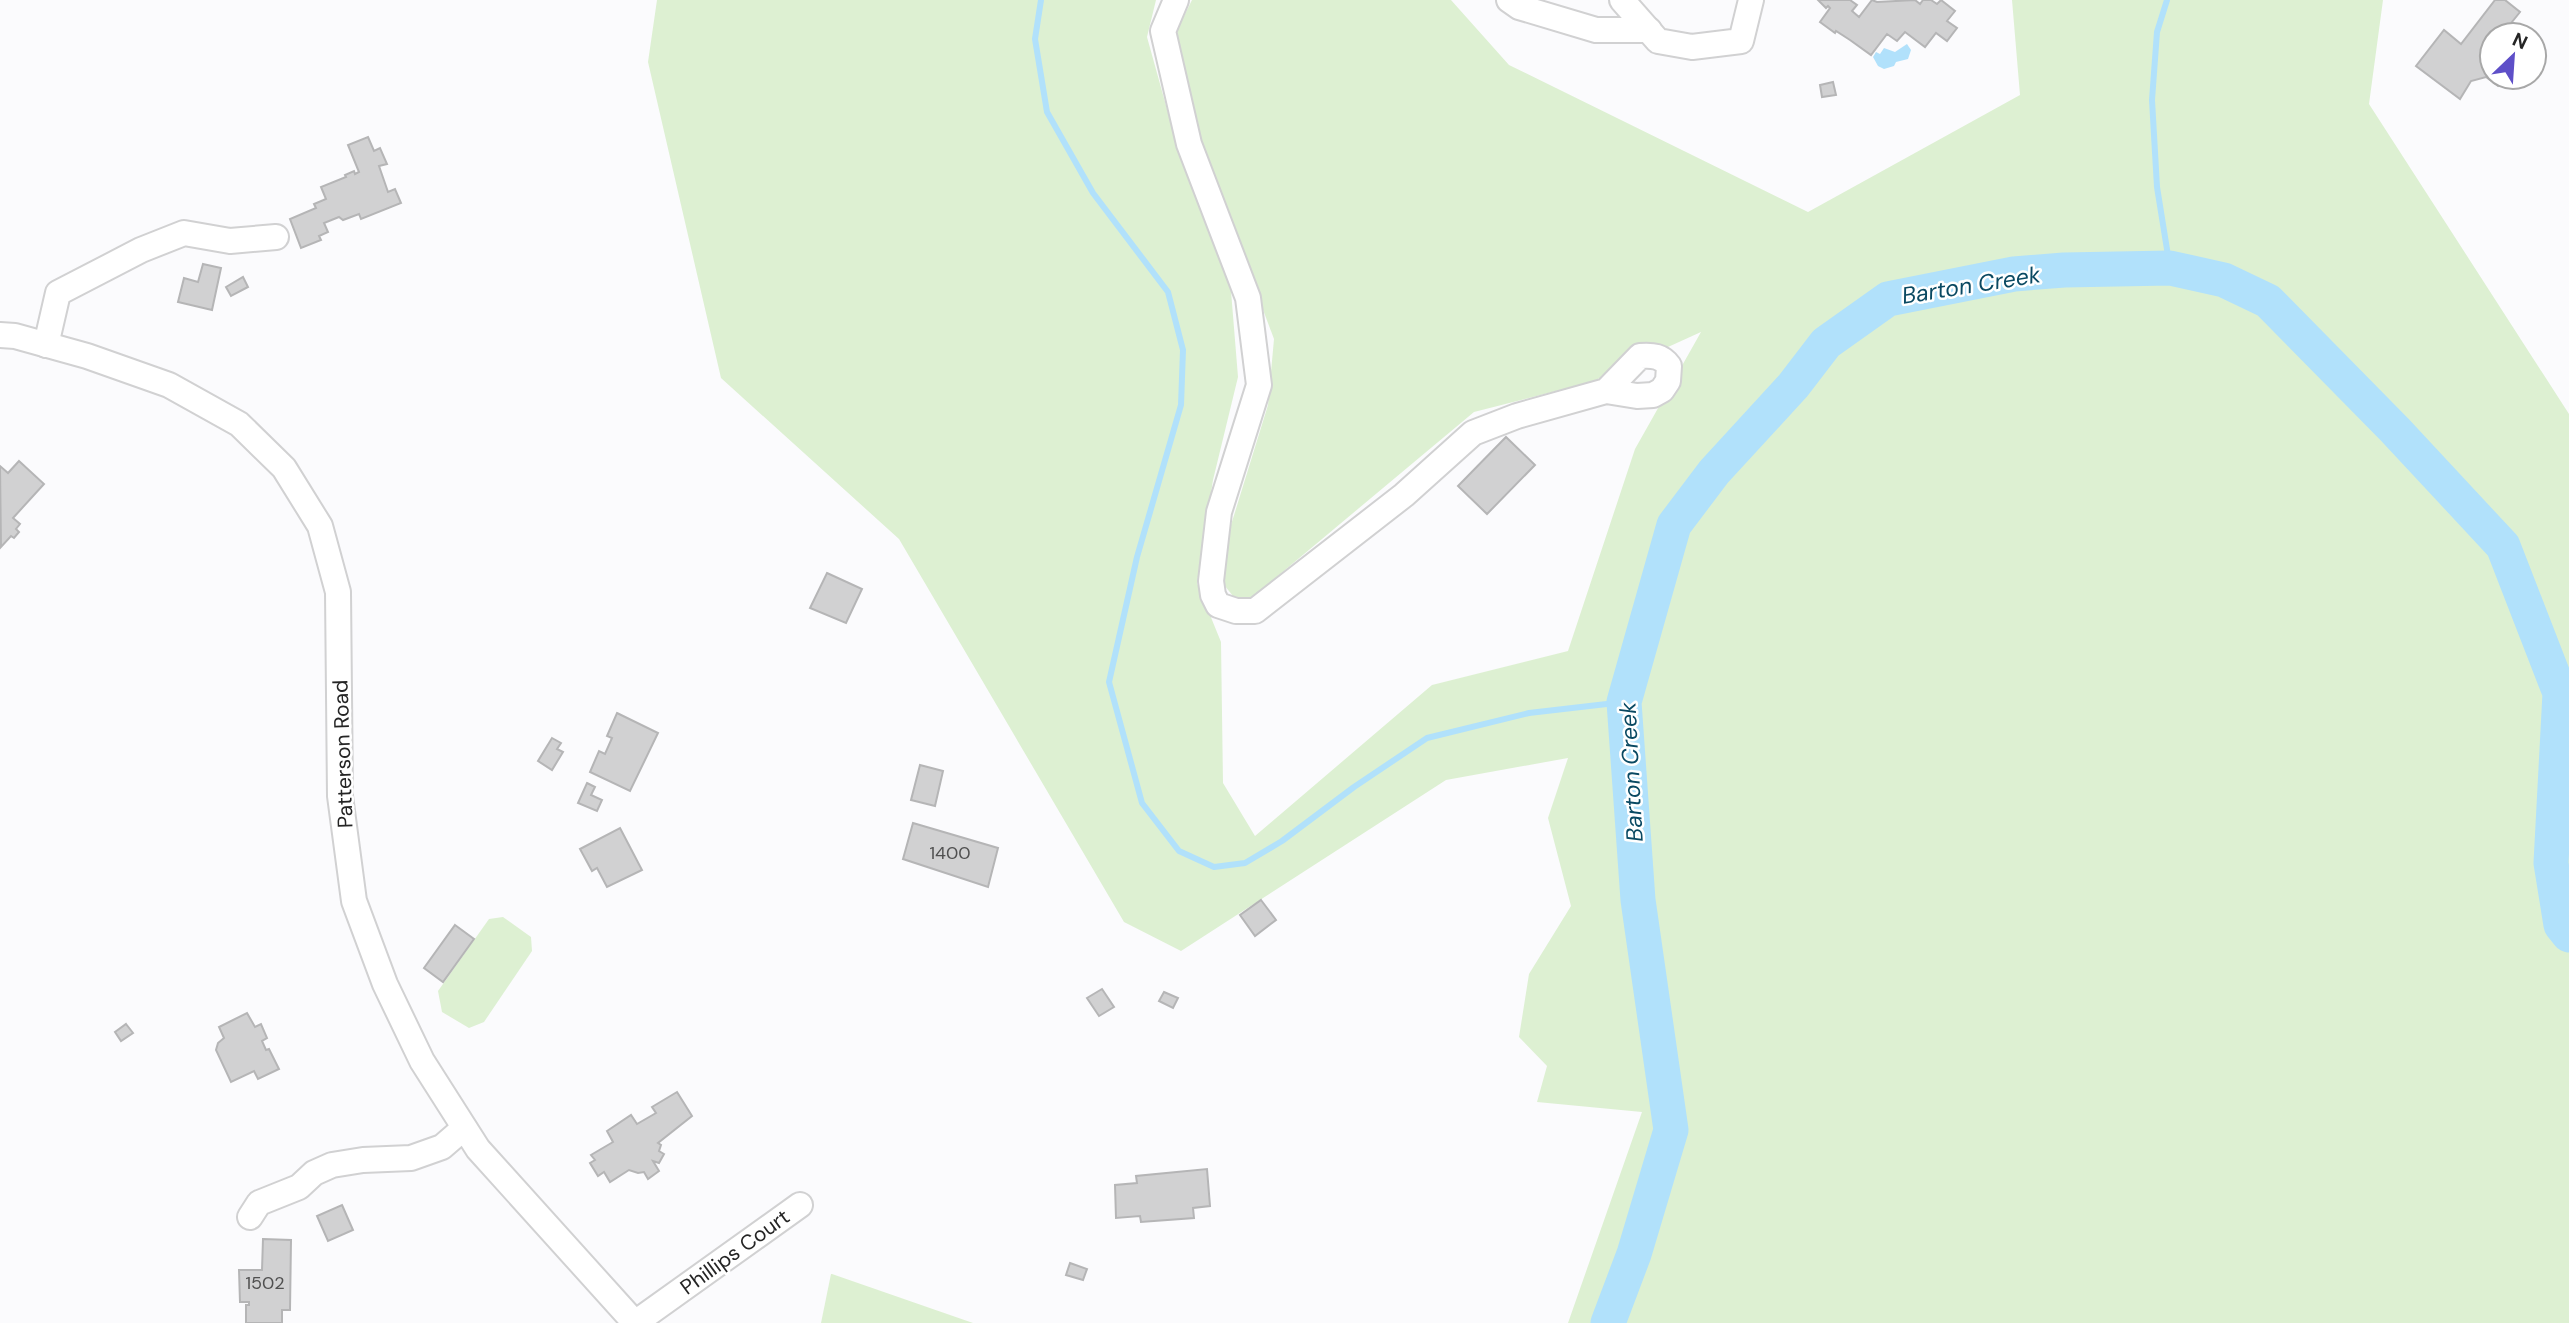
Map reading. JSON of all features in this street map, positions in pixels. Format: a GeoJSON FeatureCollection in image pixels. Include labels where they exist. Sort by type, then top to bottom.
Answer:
{"type":"FeatureCollection","features":[{"type":"Feature","properties":{"kind":"street"},"geometry":{"type":"LineString","coordinates":[[1176,0],[1163,31],[1189,144],[1248,298],[1259,385],[1219,512],[1212,582],[1213,595],[1218,605],[1236,611],[1255,611],[1404,495],[1472,433],[1517,416],[1606,391]]}},
{"type":"Feature","properties":{"kind":"street"},"geometry":{"type":"LineString","coordinates":[[1510,0],[1519,7],[1596,30],[1649,30]]}},
{"type":"Feature","properties":{"kind":"street"},"geometry":{"type":"LineString","coordinates":[[1622,0],[1658,41],[1692,47],[1741,41],[1751,0]]}},
{"type":"Feature","properties":{"kind":"street"},"geometry":{"type":"LineString","coordinates":[[46,345],[58,293],[141,250],[184,233],[230,241],[276,237]]}},
{"type":"Feature","properties":{"kind":"street","name":"Patterson Road"},"geometry":{"type":"LineString","coordinates":[[0,335],[87,355],[169,385],[239,424],[284,468],[320,526],[338,592],[340,796],[354,901],[385,984],[416,1050],[478,1149],[635,1323]]}},
{"type":"Feature","properties":{"kind":"street"},"geometry":{"type":"LineString","coordinates":[[250,1217],[259,1203],[299,1187],[314,1173],[332,1165],[363,1160],[411,1158],[442,1147],[464,1128]]}},
{"type":"Feature","properties":{"kind":"street","name":"Phillips Court"},"geometry":{"type":"LineString","coordinates":[[635,1323],[800,1205]]}},
{"type":"Feature","properties":{"kind":"green space"},"geometry":{"type":"Polygon","coordinates":[[[657,0],[1156,0],[1147,37],[1180,156],[1231,291],[1238,377],[1213,480],[1197,583],[1221,642],[1223,783],[1255,836],[1432,685],[1568,651],[1635,449],[1701,332],[1591,382],[1474,412],[1249,600],[1233,596],[1220,580],[1231,525],[1268,405],[1274,339],[1204,152],[1173,38],[1192,0],[1451,0],[1509,65],[1808,212],[2020,95],[2012,0],[2383,0],[2369,104],[2569,414],[2569,1323],[1568,1323],[1642,1112],[1537,1102],[1547,1066],[1519,1037],[1529,974],[1571,906],[1548,818],[1568,758],[1446,780],[1181,951],[1124,922],[899,539],[721,378],[648,62],[657,0]]]}},
{"type":"Feature","properties":{"kind":"green space"},"geometry":{"type":"Polygon","coordinates":[[[503,917],[531,937],[532,951],[484,1022],[469,1028],[442,1012],[438,991],[489,919],[503,917]]]}},
{"type":"Feature","properties":{"kind":"green space"},"geometry":{"type":"Polygon","coordinates":[[[832,1274],[973,1323],[821,1323],[832,1274]]]}},
{"type":"Feature","properties":{"kind":"water"},"geometry":{"type":"Polygon","coordinates":[[[1907,44],[1911,50],[1908,59],[1896,62],[1894,66],[1884,69],[1878,66],[1873,57],[1876,52],[1880,54],[1884,48],[1895,52],[1907,44]]]}},
{"type":"Feature","properties":{"kind":"building"},"geometry":{"type":"Polygon","coordinates":[[[1818,0],[1850,0],[1857,5],[1852,11],[1859,17],[1872,0],[1915,0],[1920,4],[1923,0],[1931,0],[1937,4],[1941,0],[1955,11],[1947,21],[1957,28],[1947,41],[1936,33],[1925,47],[1905,32],[1897,41],[1887,34],[1871,55],[1820,22],[1830,8],[1826,8],[1818,0]]]}},
{"type":"Feature","properties":{"kind":"building"},"geometry":{"type":"Polygon","coordinates":[[[2495,0],[2505,0],[2520,12],[2513,21],[2479,21],[2495,0]]]}},
{"type":"Feature","properties":{"kind":"building"},"geometry":{"type":"Polygon","coordinates":[[[2478,22],[2478,79],[2471,81],[2460,99],[2416,66],[2444,30],[2461,44],[2478,22]]]}},
{"type":"Feature","properties":{"kind":"building"},"geometry":{"type":"Polygon","coordinates":[[[1833,82],[1836,95],[1822,97],[1820,85],[1833,82]]]}},
{"type":"Feature","properties":{"kind":"building"},"geometry":{"type":"Polygon","coordinates":[[[368,137],[374,151],[380,148],[387,164],[379,166],[388,192],[395,189],[401,203],[361,219],[359,214],[324,223],[328,232],[319,236],[321,240],[301,248],[290,219],[316,208],[314,204],[326,199],[321,187],[354,171],[355,174],[359,172],[348,145],[368,137]]]}},
{"type":"Feature","properties":{"kind":"building"},"geometry":{"type":"Polygon","coordinates":[[[203,264],[221,268],[212,310],[178,302],[184,278],[198,282],[203,264]]]}},
{"type":"Feature","properties":{"kind":"building"},"geometry":{"type":"Polygon","coordinates":[[[243,277],[248,287],[231,296],[226,287],[243,277]]]}},
{"type":"Feature","properties":{"kind":"building"},"geometry":{"type":"Polygon","coordinates":[[[1506,437],[1535,465],[1487,514],[1458,486],[1506,437]]]}},
{"type":"Feature","properties":{"kind":"building"},"geometry":{"type":"Polygon","coordinates":[[[19,461],[44,484],[13,518],[20,524],[16,529],[19,532],[1,547],[0,466],[8,473],[19,461]]]}},
{"type":"Feature","properties":{"kind":"building"},"geometry":{"type":"Polygon","coordinates":[[[827,573],[862,589],[846,623],[810,608],[827,573]]]}},
{"type":"Feature","properties":{"kind":"building"},"geometry":{"type":"Polygon","coordinates":[[[617,713],[658,733],[630,791],[590,772],[599,751],[605,754],[612,738],[607,736],[617,713]]]}},
{"type":"Feature","properties":{"kind":"building"},"geometry":{"type":"Polygon","coordinates":[[[552,738],[561,743],[557,749],[563,752],[552,770],[538,761],[552,738]]]}},
{"type":"Feature","properties":{"kind":"building"},"geometry":{"type":"Polygon","coordinates":[[[920,765],[943,771],[935,806],[911,800],[920,765]]]}},
{"type":"Feature","properties":{"kind":"building"},"geometry":{"type":"Polygon","coordinates":[[[587,783],[595,787],[591,795],[602,800],[597,811],[578,803],[587,783]]]}},
{"type":"Feature","properties":{"kind":"building"},"geometry":{"type":"Polygon","coordinates":[[[913,823],[998,848],[988,887],[903,859],[913,823]]]}},
{"type":"Feature","properties":{"kind":"building"},"geometry":{"type":"Polygon","coordinates":[[[620,828],[642,870],[607,887],[597,868],[592,871],[580,849],[620,828]]]}},
{"type":"Feature","properties":{"kind":"building"},"geometry":{"type":"Polygon","coordinates":[[[1261,900],[1276,920],[1255,936],[1240,915],[1261,900]]]}},
{"type":"Feature","properties":{"kind":"building"},"geometry":{"type":"Polygon","coordinates":[[[455,925],[474,939],[443,982],[424,968],[455,925]]]}},
{"type":"Feature","properties":{"kind":"building"},"geometry":{"type":"Polygon","coordinates":[[[1102,989],[1114,1007],[1099,1016],[1087,998],[1102,989]]]}},
{"type":"Feature","properties":{"kind":"building"},"geometry":{"type":"Polygon","coordinates":[[[1164,992],[1178,998],[1173,1008],[1159,1001],[1164,992]]]}},
{"type":"Feature","properties":{"kind":"building"},"geometry":{"type":"Polygon","coordinates":[[[247,1013],[255,1027],[261,1024],[267,1038],[262,1041],[279,1069],[258,1079],[254,1071],[231,1082],[216,1050],[218,1043],[224,1038],[219,1027],[247,1013]]]}},
{"type":"Feature","properties":{"kind":"building"},"geometry":{"type":"Polygon","coordinates":[[[126,1024],[133,1033],[121,1041],[115,1032],[126,1024]]]}},
{"type":"Feature","properties":{"kind":"building"},"geometry":{"type":"Polygon","coordinates":[[[677,1092],[692,1116],[658,1143],[661,1145],[659,1151],[664,1154],[659,1163],[653,1161],[659,1171],[648,1179],[644,1172],[629,1170],[610,1182],[604,1172],[598,1176],[590,1163],[595,1160],[591,1155],[613,1142],[607,1131],[631,1115],[637,1124],[656,1113],[652,1107],[677,1092]]]}},
{"type":"Feature","properties":{"kind":"building"},"geometry":{"type":"Polygon","coordinates":[[[1207,1169],[1210,1206],[1193,1208],[1194,1218],[1141,1222],[1140,1216],[1116,1218],[1115,1185],[1137,1183],[1136,1176],[1207,1169]]]}},
{"type":"Feature","properties":{"kind":"building"},"geometry":{"type":"Polygon","coordinates":[[[342,1205],[353,1230],[328,1241],[317,1216],[342,1205]]]}},
{"type":"Feature","properties":{"kind":"building"},"geometry":{"type":"Polygon","coordinates":[[[263,1239],[291,1240],[290,1310],[282,1310],[282,1323],[246,1323],[246,1305],[249,1305],[249,1302],[240,1302],[239,1270],[262,1270],[263,1239]]]}},
{"type":"Feature","properties":{"kind":"building"},"geometry":{"type":"Polygon","coordinates":[[[1070,1263],[1087,1269],[1083,1280],[1066,1275],[1070,1263]]]}},
{"type":"Feature","properties":{"kind":"waterway"},"geometry":{"type":"LineString","coordinates":[[1041,0],[1035,39],[1047,112],[1093,193],[1168,292],[1183,350],[1181,405],[1137,557],[1109,682],[1142,803],[1179,851],[1214,867],[1245,863],[1282,841],[1354,787],[1427,738],[1529,713],[1624,702]]}},
{"type":"Feature","properties":{"kind":"waterway"},"geometry":{"type":"LineString","coordinates":[[2167,0],[2157,32],[2152,100],[2157,187],[2170,268]]}},
{"type":"Feature","properties":{"kind":"waterway","name":"Barton Creek"},"geometry":{"type":"LineString","coordinates":[[1608,1323],[1634,1254],[1671,1130],[1638,900],[1624,702],[1674,525],[1714,472],[1793,386],[1826,343],[1888,299],[2014,274],[2170,268],[2224,280],[2268,301],[2395,430],[2503,546],[2560,693],[2551,863],[2561,925],[2569,935]]}}]}
